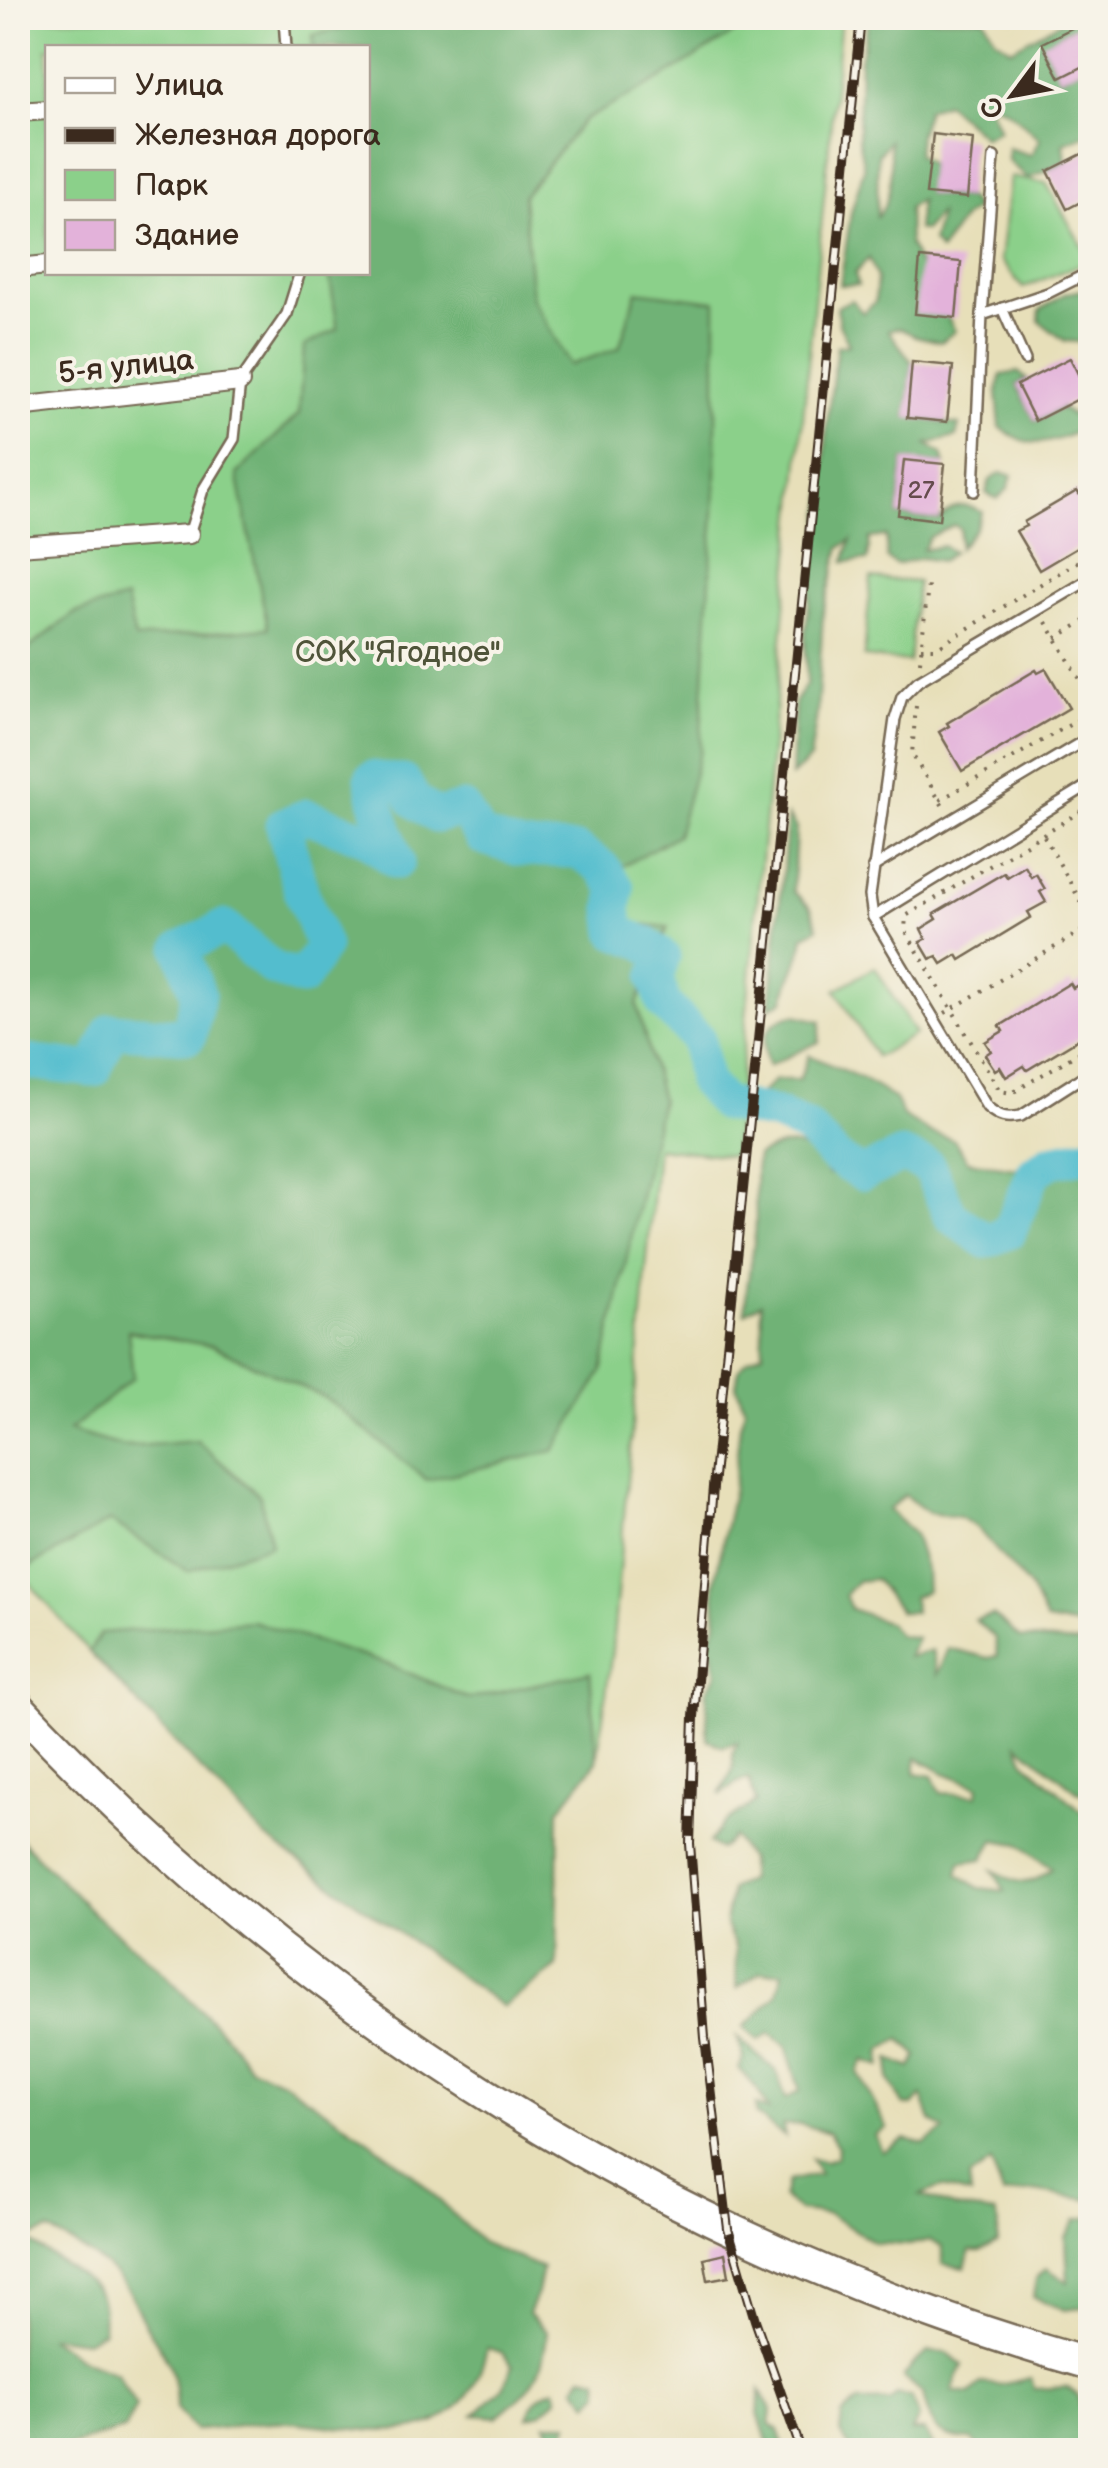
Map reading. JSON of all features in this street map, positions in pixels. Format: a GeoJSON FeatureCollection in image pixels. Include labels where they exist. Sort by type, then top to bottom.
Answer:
{"type":"FeatureCollection","features":[{"type":"Feature","properties":{"kind":"main road"},"geometry":{"type":"LineString","coordinates":[[18,1706],[133,1824],[298,1966],[500,2105],[617,2172],[728,2228],[926,2310],[1015,2343],[1090,2364]]}},
{"type":"Feature","properties":{"kind":"street"},"geometry":{"type":"LineString","coordinates":[[18,112],[45,110]]}},
{"type":"Feature","properties":{"kind":"street"},"geometry":{"type":"LineString","coordinates":[[18,268],[45,265]]}},
{"type":"Feature","properties":{"kind":"street","name":"5-я улица"},"geometry":{"type":"LineString","coordinates":[[18,407],[240,382]]}},
{"type":"Feature","properties":{"kind":"street"},"geometry":{"type":"LineString","coordinates":[[18,546],[189,534]]}},
{"type":"Feature","properties":{"kind":"lane"},"geometry":{"type":"LineString","coordinates":[[284,18],[286,45]]}},
{"type":"Feature","properties":{"kind":"lane"},"geometry":{"type":"LineString","coordinates":[[974,491],[994,157]]}},
{"type":"Feature","properties":{"kind":"lane"},"geometry":{"type":"LineString","coordinates":[[982,315],[1048,293],[1090,272]]}},
{"type":"Feature","properties":{"kind":"lane"},"geometry":{"type":"LineString","coordinates":[[189,534],[203,490],[234,438],[240,382],[287,314],[299,275]]}},
{"type":"Feature","properties":{"kind":"lane"},"geometry":{"type":"LineString","coordinates":[[1002,308],[1026,360]]}},
{"type":"Feature","properties":{"kind":"lane"},"geometry":{"type":"LineString","coordinates":[[1090,579],[918,681],[902,697],[895,719],[870,896],[874,916],[987,1107],[997,1116],[1021,1116],[1090,1072]]}},
{"type":"Feature","properties":{"kind":"lane"},"geometry":{"type":"LineString","coordinates":[[873,867],[1090,737]]}},
{"type":"Feature","properties":{"kind":"lane"},"geometry":{"type":"LineString","coordinates":[[874,916],[1090,784]]}},
{"type":"Feature","properties":{"kind":"path"},"geometry":{"type":"LineString","coordinates":[[921,648],[936,648],[1090,554]]}},
{"type":"Feature","properties":{"kind":"path"},"geometry":{"type":"LineString","coordinates":[[1038,610],[1090,696]]}},
{"type":"Feature","properties":{"kind":"path"},"geometry":{"type":"LineString","coordinates":[[1056,638],[1090,618]]}},
{"type":"Feature","properties":{"kind":"path"},"geometry":{"type":"LineString","coordinates":[[940,800],[1090,713]]}},
{"type":"Feature","properties":{"kind":"path"},"geometry":{"type":"LineString","coordinates":[[1090,806],[906,916],[904,930],[1000,1091],[1012,1094],[1090,1046]]}},
{"type":"Feature","properties":{"kind":"path"},"geometry":{"type":"LineString","coordinates":[[1043,835],[1090,918]]}},
{"type":"Feature","properties":{"kind":"path"},"geometry":{"type":"LineString","coordinates":[[935,1019],[1090,926]]}},
{"type":"Feature","properties":{"kind":"green space","name":"СОК \"Ягодное\""},"geometry":{"type":"Polygon","coordinates":[[[18,18],[841,18],[733,1156],[657,1148],[612,1650],[597,1761],[590,1673],[470,1699],[390,1665],[101,1633],[89,1652],[20,1572],[110,1521],[188,1571],[198,1441],[125,1447],[68,1431],[127,1330],[213,1346],[326,1398],[427,1480],[18,1078],[18,18]]]}},
{"type":"Feature","properties":{"kind":"green space","name":"СОК \"Ягодное\""},"geometry":{"type":"Polygon","coordinates":[[[386,18],[746,18],[741,29],[583,121],[523,196],[532,298],[570,365],[619,348],[637,291],[716,301],[716,477],[700,751],[677,835],[618,869],[630,923],[668,927],[637,1004],[661,1100],[602,1372],[554,1451],[427,1480],[326,1398],[213,1346],[128,1331],[133,1378],[69,1431],[125,1447],[197,1441],[260,1496],[271,1545],[188,1571],[110,1521],[20,1572],[18,709],[24,652],[75,613],[126,599],[135,639],[268,628],[237,474],[299,414],[304,346],[338,329],[329,275],[370,275],[370,45],[313,45],[313,35],[386,18]]]}},
{"type":"Feature","properties":{"kind":"green space"},"geometry":{"type":"Polygon","coordinates":[[[869,18],[984,18],[995,38],[1011,49],[1067,18],[1090,18],[1043,44],[1060,78],[1090,63],[1090,133],[1064,143],[1066,162],[1028,179],[1008,161],[1008,148],[1031,155],[1040,139],[1011,113],[987,102],[999,130],[984,137],[946,103],[927,109],[917,155],[930,164],[927,194],[967,198],[976,208],[963,218],[940,251],[932,242],[940,212],[924,231],[917,229],[920,200],[908,208],[909,245],[955,331],[941,342],[900,328],[888,330],[912,362],[907,417],[959,425],[956,437],[927,444],[942,454],[945,464],[904,460],[898,515],[939,520],[954,508],[964,506],[982,512],[975,529],[959,548],[960,529],[954,525],[930,537],[923,550],[943,546],[953,552],[942,561],[921,558],[896,565],[887,559],[886,536],[870,538],[868,560],[844,562],[851,540],[840,548],[823,613],[810,759],[791,776],[795,701],[807,683],[805,633],[823,504],[827,423],[837,346],[849,344],[839,324],[837,307],[851,300],[863,313],[875,302],[877,278],[869,258],[855,273],[858,285],[840,285],[851,213],[864,168],[858,139],[860,60],[869,18]],[[889,141],[878,155],[877,216],[889,191],[889,141]]]}},
{"type":"Feature","properties":{"kind":"green space"},"geometry":{"type":"Polygon","coordinates":[[[1010,177],[1046,183],[1090,260],[1023,288],[1000,260],[1010,177]]]}},
{"type":"Feature","properties":{"kind":"green space"},"geometry":{"type":"Polygon","coordinates":[[[1090,289],[1090,343],[1065,341],[1039,321],[1040,310],[1066,293],[1090,289]]]}},
{"type":"Feature","properties":{"kind":"green space"},"geometry":{"type":"Polygon","coordinates":[[[1018,372],[1027,379],[1017,385],[1035,421],[1061,408],[1078,419],[1081,430],[1039,443],[1020,440],[1000,427],[997,393],[1001,375],[1018,372]]]}},
{"type":"Feature","properties":{"kind":"green space"},"geometry":{"type":"Polygon","coordinates":[[[1001,473],[1012,475],[1008,489],[997,499],[986,493],[990,480],[1001,473]]]}},
{"type":"Feature","properties":{"kind":"green space"},"geometry":{"type":"Polygon","coordinates":[[[871,578],[917,582],[909,662],[864,657],[871,578]]]}},
{"type":"Feature","properties":{"kind":"green space"},"geometry":{"type":"Polygon","coordinates":[[[788,816],[796,828],[793,891],[811,908],[818,928],[804,936],[784,1000],[770,1008],[788,816]]]}},
{"type":"Feature","properties":{"kind":"green space"},"geometry":{"type":"Polygon","coordinates":[[[875,967],[915,1034],[876,1057],[836,990],[875,967]]]}},
{"type":"Feature","properties":{"kind":"green space"},"geometry":{"type":"Polygon","coordinates":[[[795,1015],[821,1021],[819,1042],[768,1066],[768,1032],[777,1021],[795,1015]]]}},
{"type":"Feature","properties":{"kind":"green space"},"geometry":{"type":"Polygon","coordinates":[[[809,1055],[863,1079],[895,1099],[903,1116],[929,1132],[954,1140],[968,1161],[1044,1172],[1090,1168],[1090,1629],[1046,1621],[1030,1588],[976,1527],[959,1517],[929,1513],[904,1495],[888,1510],[914,1534],[926,1571],[927,1591],[913,1597],[914,1612],[900,1612],[875,1579],[857,1581],[845,1595],[851,1609],[889,1623],[898,1635],[917,1638],[908,1657],[932,1650],[937,1675],[948,1648],[988,1658],[997,1656],[995,1638],[975,1620],[993,1615],[1020,1638],[1085,1644],[1090,1640],[1090,1795],[1077,1791],[1018,1744],[1025,1762],[1090,1818],[1090,2200],[1034,2191],[1003,2195],[991,2163],[969,2178],[971,2195],[942,2187],[920,2195],[956,2208],[995,2213],[999,2225],[997,2243],[970,2251],[965,2268],[942,2264],[942,2247],[930,2240],[909,2245],[875,2243],[828,2214],[799,2211],[783,2197],[788,2181],[819,2174],[811,2159],[824,2162],[837,2157],[838,2147],[829,2133],[801,2124],[783,2125],[785,2137],[756,2115],[756,2105],[769,2111],[739,2069],[744,2057],[737,2037],[776,2071],[786,2099],[800,2091],[786,2046],[770,2033],[759,2041],[744,2028],[777,1994],[783,1972],[761,1972],[737,1988],[735,1947],[725,1923],[731,1889],[749,1879],[749,1860],[734,1837],[720,1850],[709,1843],[724,1823],[756,1802],[749,1779],[720,1795],[733,1769],[733,1752],[738,1742],[723,1747],[707,1739],[707,1690],[717,1674],[710,1642],[717,1622],[714,1586],[745,1409],[736,1385],[739,1369],[763,1352],[761,1303],[745,1313],[755,1235],[757,1156],[779,1146],[797,1146],[813,1156],[828,1175],[845,1174],[848,1156],[839,1136],[819,1129],[791,1136],[780,1108],[769,1126],[757,1114],[762,1092],[775,1080],[799,1080],[809,1055]],[[917,1758],[915,1773],[933,1776],[941,1793],[977,1795],[979,1786],[917,1758]],[[994,1840],[983,1859],[961,1862],[958,1874],[979,1888],[1005,1891],[993,1870],[1010,1879],[1030,1882],[1052,1868],[1019,1844],[994,1840]],[[900,2039],[882,2050],[881,2066],[864,2060],[858,2072],[887,2128],[875,2135],[882,2152],[905,2139],[924,2144],[945,2130],[931,2121],[922,2096],[913,2106],[903,2105],[889,2079],[890,2059],[911,2068],[918,2056],[900,2039]]]}},
{"type":"Feature","properties":{"kind":"green space"},"geometry":{"type":"Polygon","coordinates":[[[252,1621],[390,1665],[469,1699],[590,1672],[597,1761],[559,1810],[557,1967],[503,2007],[266,1838],[89,1652],[101,1633],[252,1621]]]}},
{"type":"Feature","properties":{"kind":"green space"},"geometry":{"type":"Polygon","coordinates":[[[18,1837],[95,1915],[158,1967],[227,2037],[250,2067],[283,2081],[370,2141],[413,2174],[481,2242],[542,2268],[528,2314],[547,2332],[542,2361],[534,2381],[509,2407],[497,2417],[474,2415],[502,2389],[513,2366],[501,2352],[487,2348],[474,2384],[457,2408],[435,2422],[381,2431],[276,2422],[195,2430],[176,2409],[168,2363],[122,2283],[94,2257],[49,2231],[26,2239],[97,2291],[102,2303],[103,2331],[86,2341],[48,2336],[80,2359],[116,2373],[136,2406],[125,2429],[54,2450],[18,2450],[18,1837]]]}},
{"type":"Feature","properties":{"kind":"green space"},"geometry":{"type":"Polygon","coordinates":[[[1090,2217],[1090,2307],[1064,2310],[1033,2297],[1036,2279],[1046,2268],[1068,2282],[1066,2237],[1076,2220],[1090,2217]]]}},
{"type":"Feature","properties":{"kind":"green space"},"geometry":{"type":"Polygon","coordinates":[[[929,2352],[948,2353],[963,2365],[952,2391],[970,2394],[981,2383],[1000,2385],[1031,2378],[1034,2389],[1066,2387],[1078,2395],[1081,2408],[1090,2402],[1090,2450],[982,2450],[972,2440],[943,2434],[928,2414],[923,2393],[903,2378],[929,2352]]]}},
{"type":"Feature","properties":{"kind":"green space"},"geometry":{"type":"Polygon","coordinates":[[[583,2375],[599,2378],[600,2392],[589,2403],[576,2387],[583,2375]]]}},
{"type":"Feature","properties":{"kind":"green space"},"geometry":{"type":"Polygon","coordinates":[[[555,2389],[558,2398],[542,2413],[528,2417],[537,2399],[555,2389]]]}},
{"type":"Feature","properties":{"kind":"green space"},"geometry":{"type":"Polygon","coordinates":[[[760,2391],[772,2410],[770,2423],[778,2430],[785,2450],[770,2450],[758,2413],[760,2391]]]}},
{"type":"Feature","properties":{"kind":"green space"},"geometry":{"type":"Polygon","coordinates":[[[897,2394],[911,2397],[919,2417],[912,2431],[925,2431],[933,2445],[928,2450],[851,2450],[840,2433],[842,2415],[858,2402],[890,2401],[897,2394]]]}},
{"type":"Feature","properties":{"kind":"green space"},"geometry":{"type":"Polygon","coordinates":[[[546,2424],[569,2424],[566,2433],[580,2441],[562,2450],[548,2450],[551,2436],[546,2424]]]}},
{"type":"Feature","properties":{"kind":"green space"},"geometry":{"type":"Polygon","coordinates":[[[233,2444],[281,2444],[333,2450],[196,2450],[233,2444]]]}},
{"type":"Feature","properties":{"kind":"building"},"geometry":{"type":"Polygon","coordinates":[[[1090,19],[1090,63],[1060,78],[1042,43],[1090,19]]]}},
{"type":"Feature","properties":{"kind":"building"},"geometry":{"type":"Polygon","coordinates":[[[933,134],[973,139],[967,198],[926,194],[933,134]]]}},
{"type":"Feature","properties":{"kind":"building"},"geometry":{"type":"Polygon","coordinates":[[[1090,150],[1090,197],[1067,209],[1048,171],[1090,150]]]}},
{"type":"Feature","properties":{"kind":"building"},"geometry":{"type":"Polygon","coordinates":[[[920,258],[961,262],[956,318],[915,314],[920,258]]]}},
{"type":"Feature","properties":{"kind":"building"},"geometry":{"type":"Polygon","coordinates":[[[1070,358],[1088,394],[1035,421],[1017,385],[1070,358]]]}},
{"type":"Feature","properties":{"kind":"building"},"geometry":{"type":"Polygon","coordinates":[[[912,362],[953,366],[947,422],[907,418],[912,362]]]}},
{"type":"Feature","properties":{"kind":"building"},"geometry":{"type":"Polygon","coordinates":[[[904,460],[945,464],[939,520],[898,515],[904,460]]]}},
{"type":"Feature","properties":{"kind":"building"},"geometry":{"type":"Polygon","coordinates":[[[1090,488],[1090,540],[1039,570],[1016,531],[1026,526],[1024,522],[1077,491],[1079,494],[1090,488]]]}},
{"type":"Feature","properties":{"kind":"building"},"geometry":{"type":"Polygon","coordinates":[[[1046,669],[1069,708],[962,771],[939,732],[949,726],[947,723],[1036,670],[1038,673],[1046,669]]]}},
{"type":"Feature","properties":{"kind":"building"},"geometry":{"type":"Polygon","coordinates":[[[1025,866],[1031,877],[1036,874],[1045,889],[1040,892],[1046,902],[1028,912],[1031,917],[960,960],[957,955],[942,964],[937,956],[930,959],[920,942],[926,939],[921,929],[937,919],[934,914],[1004,873],[1007,877],[1025,866]]]}},
{"type":"Feature","properties":{"kind":"building"},"geometry":{"type":"Polygon","coordinates":[[[1090,977],[1090,1032],[1027,1070],[1024,1066],[1006,1077],[1000,1067],[995,1070],[985,1055],[991,1051],[985,1042],[1003,1031],[1000,1026],[1070,983],[1073,988],[1090,977]]]}},
{"type":"Feature","properties":{"kind":"building"},"geometry":{"type":"Polygon","coordinates":[[[725,2253],[729,2276],[708,2280],[704,2258],[725,2253]]]}},
{"type":"Feature","properties":{"kind":"waterway"},"geometry":{"type":"LineString","coordinates":[[18,1061],[94,1070],[112,1030],[189,1036],[198,994],[181,949],[224,927],[272,968],[302,979],[323,946],[302,894],[283,825],[307,816],[368,839],[397,862],[378,809],[372,778],[404,782],[414,800],[436,816],[463,809],[482,837],[520,849],[577,851],[602,867],[617,888],[617,932],[645,943],[663,957],[656,978],[664,1004],[698,1039],[704,1081],[724,1104],[774,1114],[807,1128],[837,1159],[862,1174],[902,1156],[928,1166],[951,1216],[986,1241],[1009,1232],[1034,1172],[1051,1161],[1090,1154]]}},
{"type":"Feature","properties":{"kind":"railway"},"geometry":{"type":"LineString","coordinates":[[801,2450],[728,2229],[705,2038],[690,1844],[694,1717],[713,1487],[861,18]]}}]}
